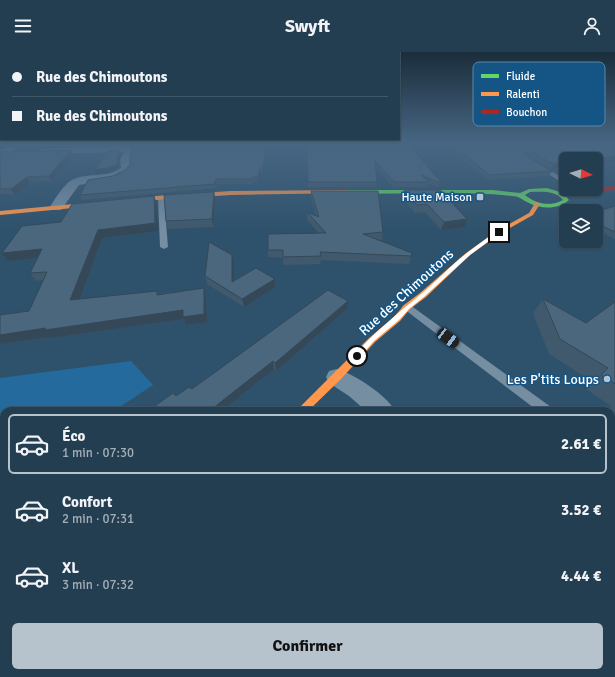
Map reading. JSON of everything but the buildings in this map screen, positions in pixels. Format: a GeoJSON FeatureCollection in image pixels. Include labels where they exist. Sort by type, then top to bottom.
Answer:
{"type":"FeatureCollection","features":[{"type":"Feature","properties":{"kind":"main road"},"geometry":{"type":"LineString","coordinates":[[603,189],[615,188]]}},
{"type":"Feature","properties":{"kind":"main road"},"geometry":{"type":"LineString","coordinates":[[0,213],[231,193],[479,192],[521,195],[524,192],[547,190],[559,193]]}},
{"type":"Feature","properties":{"kind":"main road"},"geometry":{"type":"LineString","coordinates":[[521,195],[527,201],[537,204],[562,203],[566,200],[563,196]]}},
{"type":"Feature","properties":{"kind":"main road","name":"Rue des Chimoutons"},"geometry":{"type":"LineString","coordinates":[[305,407],[337,377],[372,340],[468,254],[499,232],[531,214],[537,204]]}},
{"type":"Feature","properties":{"kind":"street"},"geometry":{"type":"LineString","coordinates":[[56,207],[72,185],[76,182],[110,178],[124,171]]}},
{"type":"Feature","properties":{"kind":"street"},"geometry":{"type":"LineString","coordinates":[[337,377],[357,390],[378,407]]}},
{"type":"Feature","properties":{"kind":"lane"},"geometry":{"type":"LineString","coordinates":[[546,171],[559,179]]}},
{"type":"Feature","properties":{"kind":"lane"},"geometry":{"type":"LineString","coordinates":[[161,198],[164,247]]}},
{"type":"Feature","properties":{"kind":"lane"},"geometry":{"type":"LineString","coordinates":[[407,308],[542,407]]}},
{"type":"Feature","properties":{"kind":"shaded area"},"geometry":{"type":"Polygon","coordinates":[[[131,361],[153,385],[120,407],[0,407],[0,378],[131,361]]]}},
{"type":"Feature","properties":{"kind":"traffic: fast"},"geometry":{"type":"LineString","coordinates":[[547,190],[561,194],[566,200],[549,206],[531,202],[521,195],[529,191],[547,190]]}},
{"type":"Feature","properties":{"kind":"traffic: fast"},"geometry":{"type":"LineString","coordinates":[[348,192],[493,192],[521,195]]}},
{"type":"Feature","properties":{"kind":"traffic: slow"},"geometry":{"type":"LineString","coordinates":[[0,213],[167,197],[231,193],[348,192]]}},
{"type":"Feature","properties":{"kind":"traffic: slow"},"geometry":{"type":"LineString","coordinates":[[305,407],[337,377],[372,340],[397,319],[407,307],[423,295],[468,254],[499,232],[531,214],[537,204]]}},
{"type":"Feature","properties":{"kind":"traffic: jam"},"geometry":{"type":"LineString","coordinates":[[603,189],[615,188]]}},
{"type":"Feature","properties":{"kind":"place","name":"Haute Maison"},"geometry":{"type":"Point","coordinates":[480,197]}},
{"type":"Feature","properties":{"kind":"place","name":"Les P'tits Loups"},"geometry":{"type":"Point","coordinates":[607,379]}},
{"type":"Feature","properties":{"kind":"route"},"geometry":{"type":"LineString","coordinates":[[357,356],[372,340],[468,254],[499,232]]}}]}
